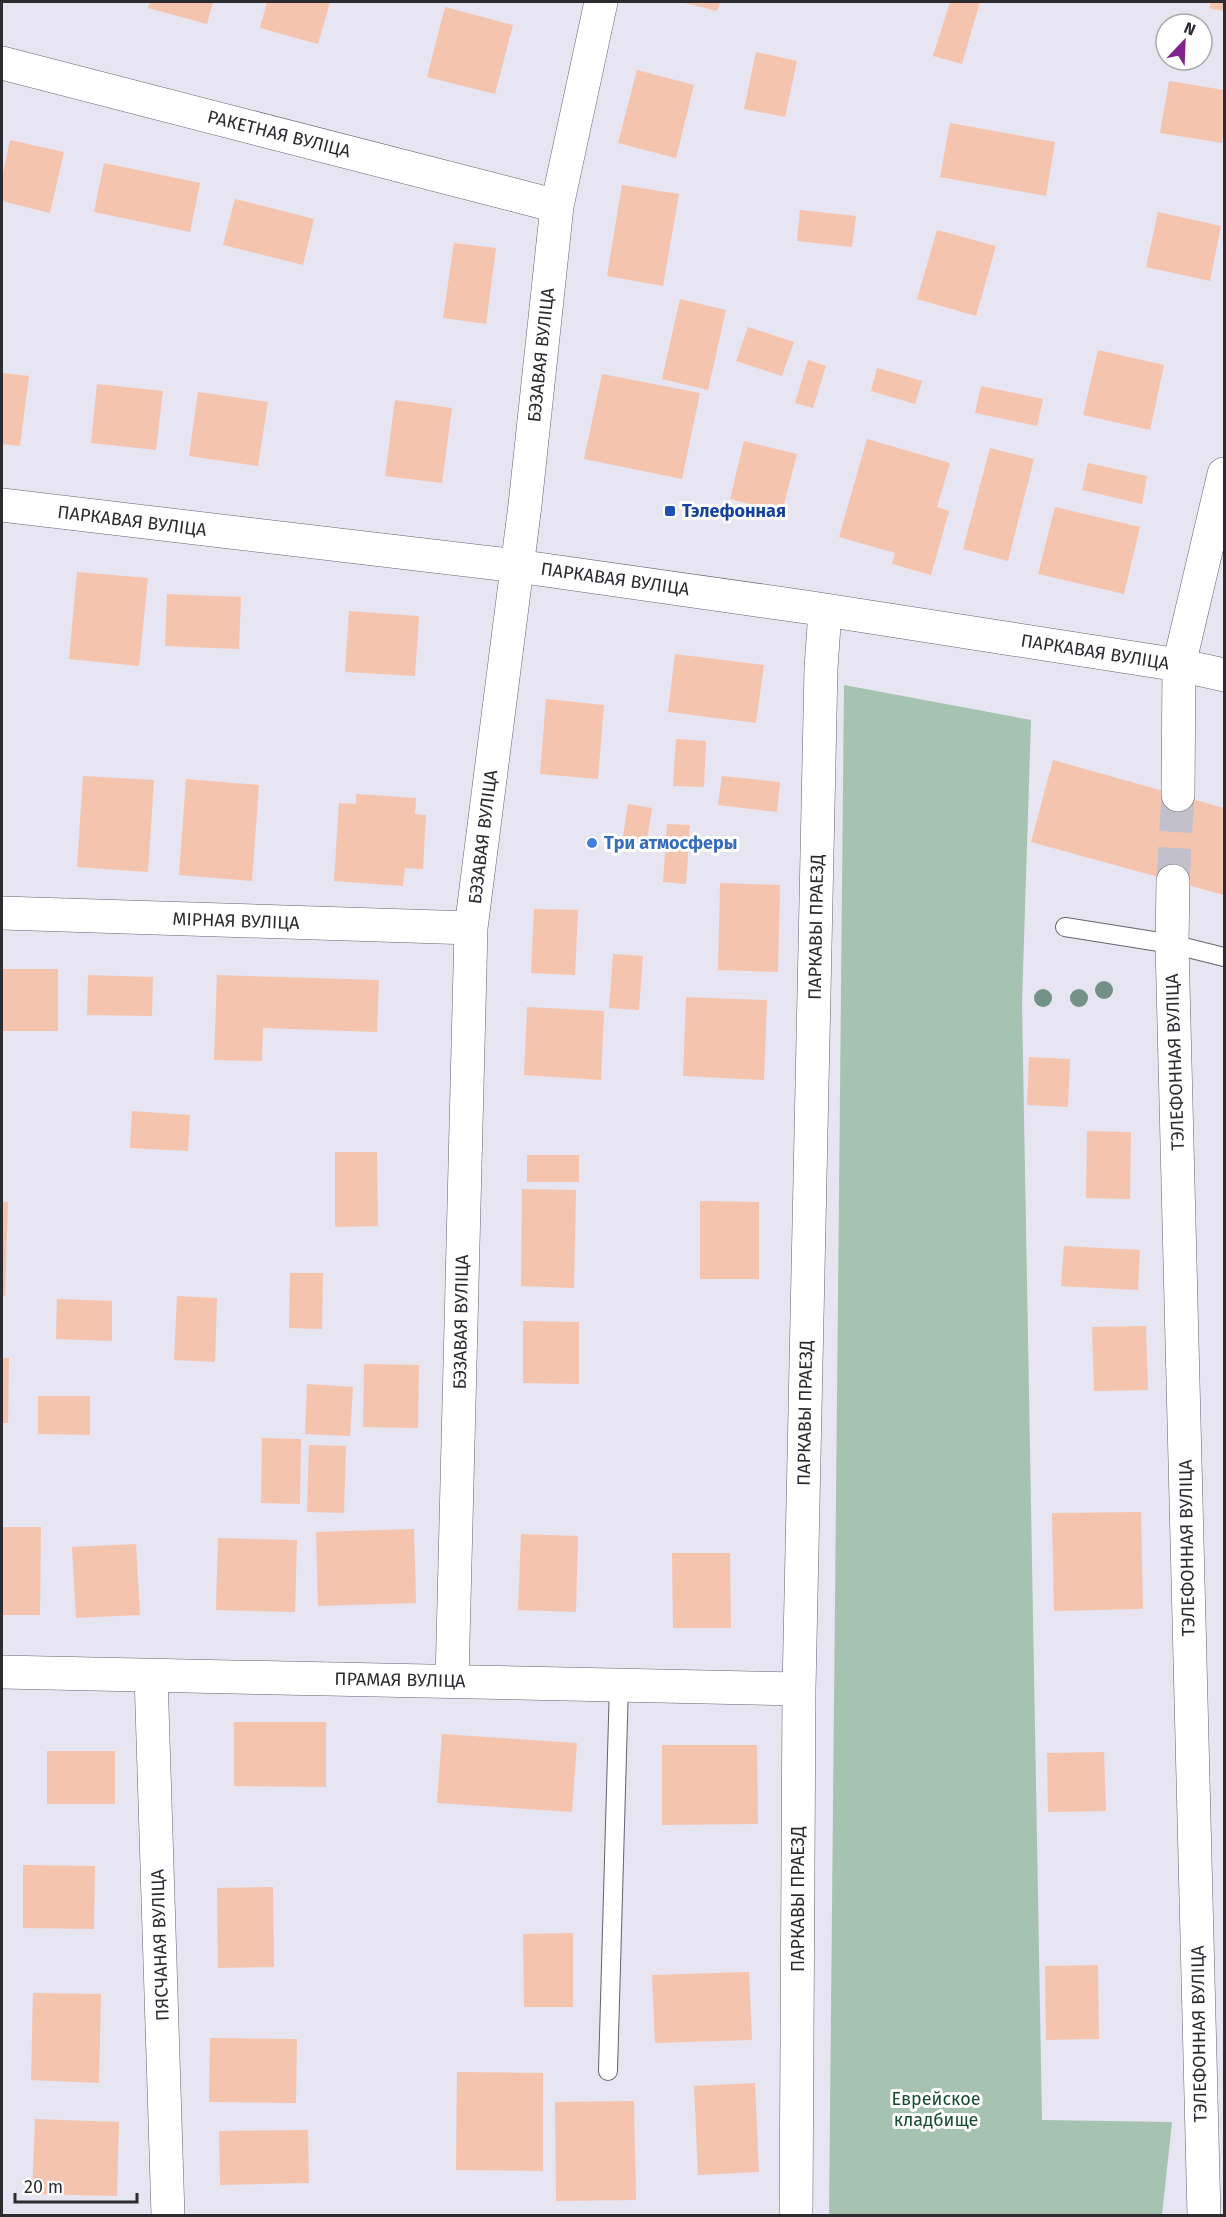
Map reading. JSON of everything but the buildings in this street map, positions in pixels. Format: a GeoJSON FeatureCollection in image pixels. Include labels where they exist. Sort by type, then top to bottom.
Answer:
{"type":"FeatureCollection","features":[{"type":"Feature","properties":{"kind":"street","name":"БЭЗАВАЯ ВУЛІЦА"},"geometry":{"type":"LineString","coordinates":[[452,1681],[471,928],[525,505],[557,206],[601,2]]}},
{"type":"Feature","properties":{"kind":"street","name":"РАКЕТНАЯ ВУЛІЦА"},"geometry":{"type":"LineString","coordinates":[[2,63],[557,206]]}},
{"type":"Feature","properties":{"kind":"street"},"geometry":{"type":"LineString","coordinates":[[1179,795],[1179,665],[1224,474]]}},
{"type":"Feature","properties":{"kind":"street","name":"ПАРКАВАЯ ВУЛІЦА"},"geometry":{"type":"LineString","coordinates":[[2,505],[517,566],[825,610],[1179,665],[1224,675]]}},
{"type":"Feature","properties":{"kind":"street","name":"ПАРКАВЫ ПРАЕЗД"},"geometry":{"type":"LineString","coordinates":[[796,2216],[799,1689],[821,680],[825,610]]}},
{"type":"Feature","properties":{"kind":"street","name":"ТЭЛЕФОННАЯ ВУЛІЦА"},"geometry":{"type":"LineString","coordinates":[[1173,881],[1172,944],[1204,2216]]}},
{"type":"Feature","properties":{"kind":"street","name":"МІРНАЯ ВУЛІЦА"},"geometry":{"type":"LineString","coordinates":[[2,913],[471,928]]}},
{"type":"Feature","properties":{"kind":"street","name":"ПРАМАЯ ВУЛІЦА"},"geometry":{"type":"LineString","coordinates":[[2,1672],[799,1689]]}},
{"type":"Feature","properties":{"kind":"street","name":"ПЯСЧАНАЯ ВУЛІЦА"},"geometry":{"type":"LineString","coordinates":[[151,1675],[168,2216]]}},
{"type":"Feature","properties":{"kind":"lane"},"geometry":{"type":"LineString","coordinates":[[1065,927],[1172,944],[1224,957]]}},
{"type":"Feature","properties":{"kind":"lane"},"geometry":{"type":"LineString","coordinates":[[608,2071],[619,1684]]}},
{"type":"Feature","properties":{"kind":"green space","name":"Еврейское кладбище"},"geometry":{"type":"Polygon","coordinates":[[[844,685],[1031,720],[1022,1003],[1042,2120],[1172,2122],[1162,2215],[829,2215],[844,685]]]}},
{"type":"Feature","properties":{"kind":"tunnel"},"geometry":{"type":"LineString","coordinates":[[1173,881],[1178,795]]}},
{"type":"Feature","properties":{"kind":"place","name":"Тэлефонная"},"geometry":{"type":"Point","coordinates":[670,511]}},
{"type":"Feature","properties":{"kind":"place","name":"Три атмосферы"},"geometry":{"type":"Point","coordinates":[592,843]}}]}
